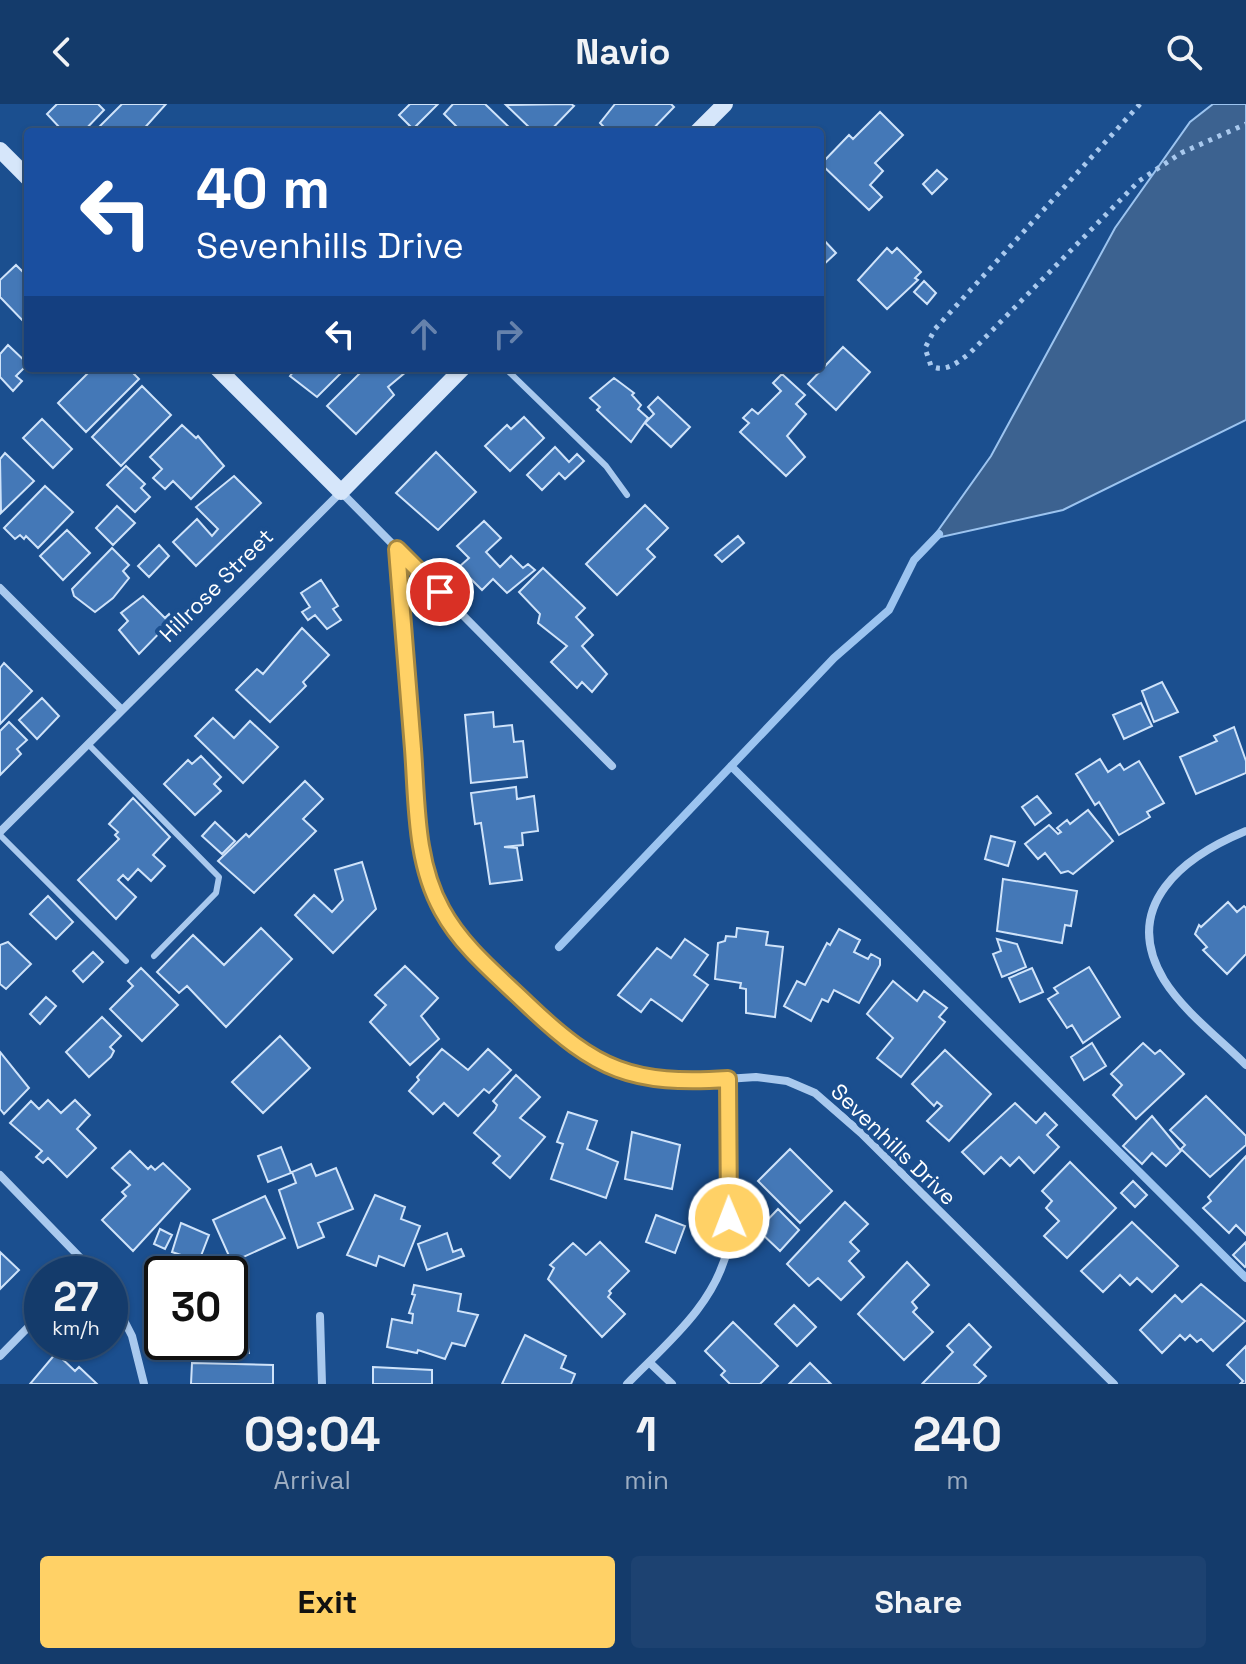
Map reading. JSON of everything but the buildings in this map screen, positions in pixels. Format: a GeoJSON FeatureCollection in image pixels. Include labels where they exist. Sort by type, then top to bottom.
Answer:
{"type":"FeatureCollection","features":[{"type":"Feature","properties":{"kind":"street"},"geometry":{"type":"LineString","coordinates":[[701,128],[725,104]]}},
{"type":"Feature","properties":{"kind":"street"},"geometry":{"type":"LineString","coordinates":[[0,150],[24,174]]}},
{"type":"Feature","properties":{"kind":"street"},"geometry":{"type":"LineString","coordinates":[[221,372],[612,766]]}},
{"type":"Feature","properties":{"kind":"street","name":"Hillrose Street"},"geometry":{"type":"LineString","coordinates":[[0,834],[459,372]]}},
{"type":"Feature","properties":{"kind":"street","name":"Sevenhills Drive"},"geometry":{"type":"LineString","coordinates":[[397,549],[420,839],[434,893],[450,923],[471,949],[564,1039],[616,1070],[662,1080],[787,1081],[815,1093],[861,1133],[1114,1384]]}},
{"type":"Feature","properties":{"kind":"street"},"geometry":{"type":"LineString","coordinates":[[0,588],[122,710]]}},
{"type":"Feature","properties":{"kind":"street"},"geometry":{"type":"LineString","coordinates":[[1246,831],[1203,850],[1181,866],[1165,886],[1155,908],[1152,940],[1165,981],[1246,1065]]}},
{"type":"Feature","properties":{"kind":"street"},"geometry":{"type":"LineString","coordinates":[[627,1384],[705,1303],[725,1261],[728,1079]]}},
{"type":"Feature","properties":{"kind":"street"},"geometry":{"type":"LineString","coordinates":[[0,1175],[79,1256]]}},
{"type":"Feature","properties":{"kind":"street"},"geometry":{"type":"LineString","coordinates":[[320,1316],[322,1384]]}},
{"type":"Feature","properties":{"kind":"street"},"geometry":{"type":"LineString","coordinates":[[128,1328],[144,1384]]}},
{"type":"Feature","properties":{"kind":"street"},"geometry":{"type":"LineString","coordinates":[[0,1356],[24,1331]]}},
{"type":"Feature","properties":{"kind":"street"},"geometry":{"type":"LineString","coordinates":[[649,1362],[672,1384]]}},
{"type":"Feature","properties":{"kind":"lane"},"geometry":{"type":"LineString","coordinates":[[509,372],[606,466],[627,495]]}},
{"type":"Feature","properties":{"kind":"lane"},"geometry":{"type":"LineString","coordinates":[[88,744],[219,877],[216,893],[154,956]]}},
{"type":"Feature","properties":{"kind":"lane"},"geometry":{"type":"LineString","coordinates":[[0,834],[126,961]]}},
{"type":"Feature","properties":{"kind":"path"},"geometry":{"type":"LineString","coordinates":[[1140,104],[935,329],[925,348],[931,366],[943,369],[970,353],[1139,181],[1181,153],[1246,124]]}},
{"type":"Feature","properties":{"kind":"water"},"geometry":{"type":"Polygon","coordinates":[[[1213,104],[1246,104],[1246,420],[1063,510],[932,539],[991,456],[1115,228],[1190,122],[1213,104]]]}},
{"type":"Feature","properties":{"kind":"waterway"},"geometry":{"type":"LineString","coordinates":[[559,947],[834,658],[889,610],[914,560],[939,534]]}},
{"type":"Feature","properties":{"kind":"waterway"},"geometry":{"type":"LineString","coordinates":[[731,766],[1246,1278]]}},
{"type":"Feature","properties":{"kind":"route"},"geometry":{"type":"LineString","coordinates":[[440,592],[397,549],[420,839],[425,866],[441,909],[460,937],[578,1050],[616,1070],[643,1077],[681,1082],[728,1079],[729,1218]]}}]}
